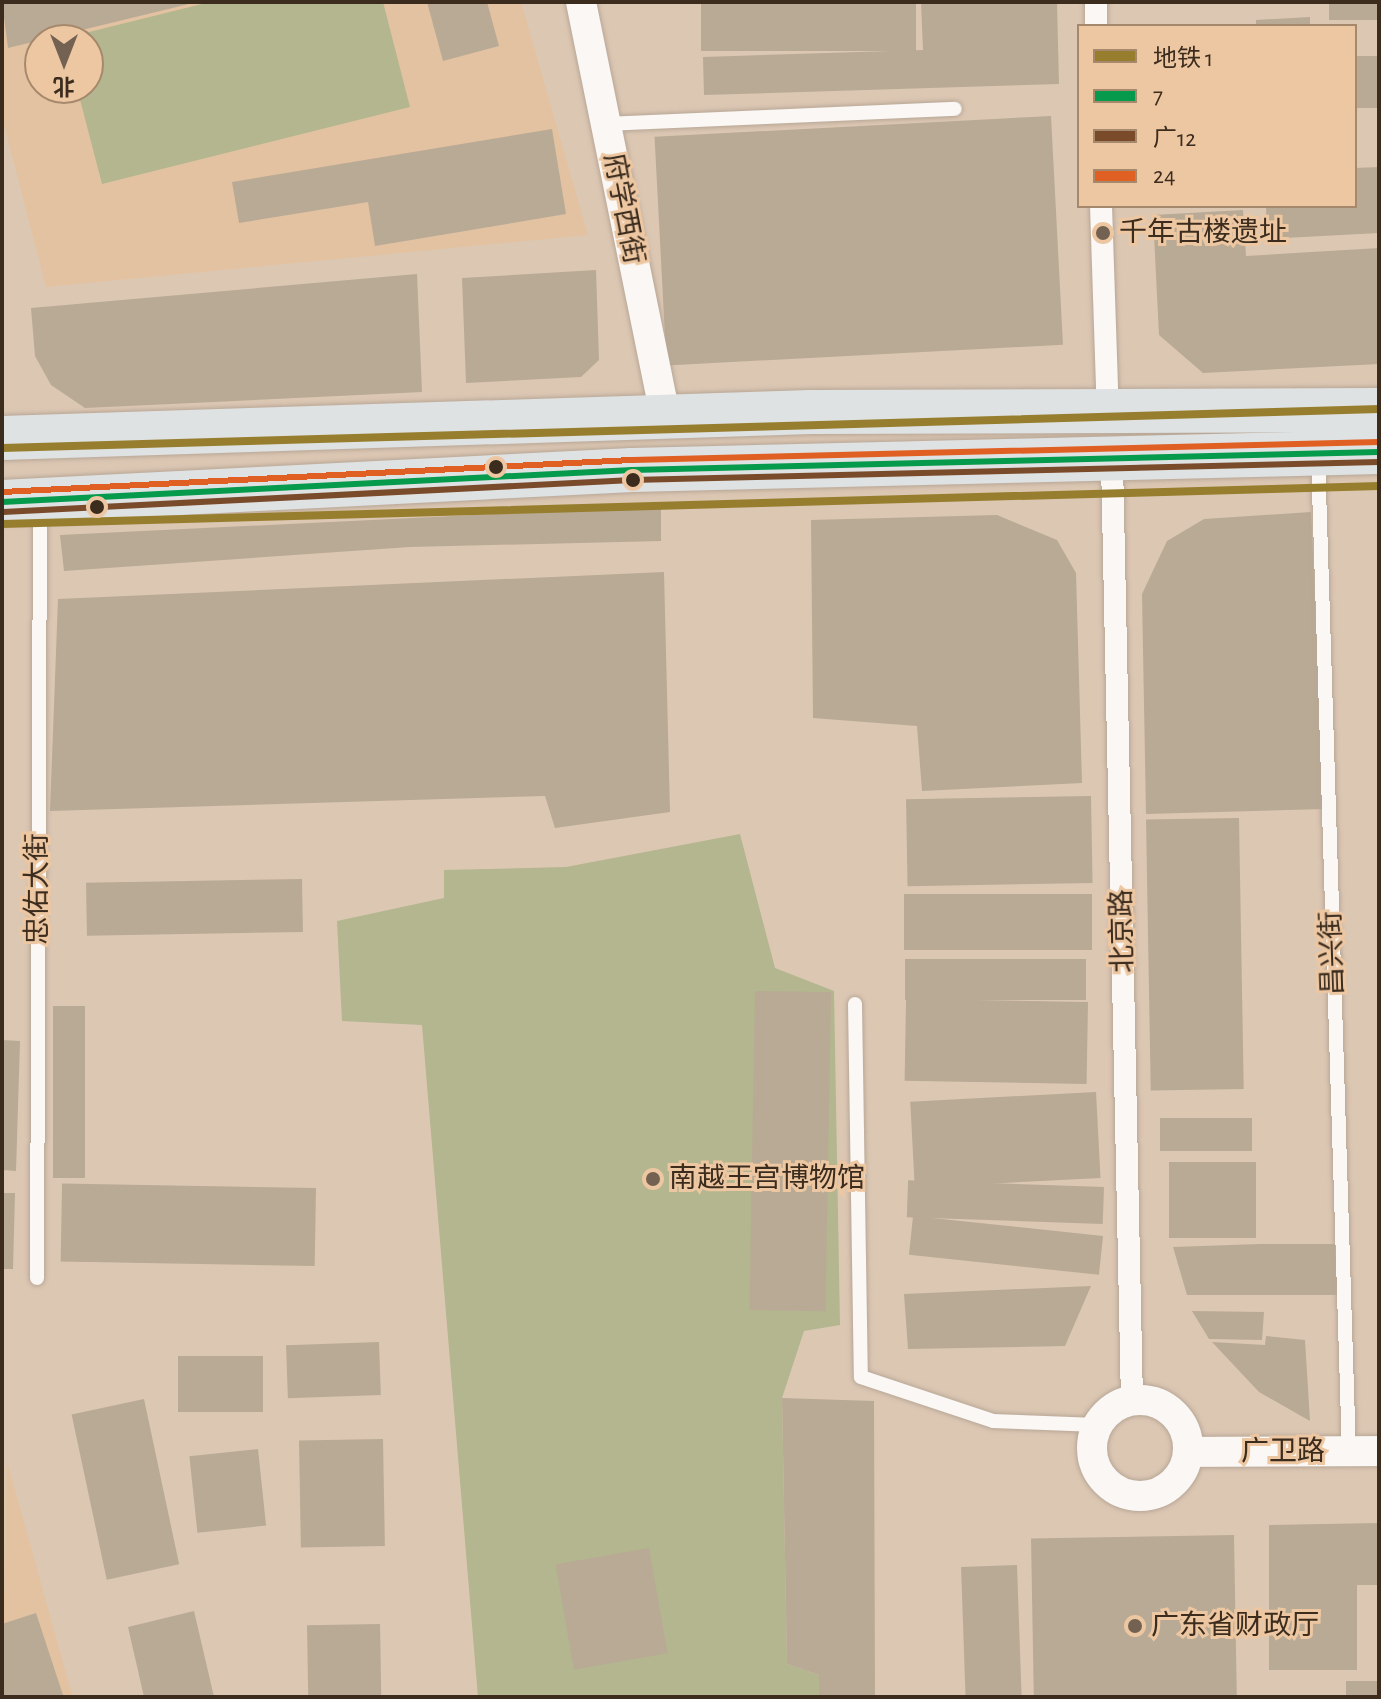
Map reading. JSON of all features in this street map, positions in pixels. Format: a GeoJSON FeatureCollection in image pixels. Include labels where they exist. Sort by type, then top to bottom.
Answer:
{"type":"FeatureCollection","features":[{"type":"Feature","properties":{"kind":"main road"},"geometry":{"type":"LineString","coordinates":[[2,438],[255,436],[665,416],[1379,410]]}},
{"type":"Feature","properties":{"kind":"main road"},"geometry":{"type":"LineString","coordinates":[[21,501],[632,470],[1112,462],[1379,452]]}},
{"type":"Feature","properties":{"kind":"street","name":"府学西街"},"geometry":{"type":"LineString","coordinates":[[581,2],[665,416]]}},
{"type":"Feature","properties":{"kind":"street"},"geometry":{"type":"LineString","coordinates":[[1096,2],[1096,24]]}},
{"type":"Feature","properties":{"kind":"street"},"geometry":{"type":"LineString","coordinates":[[1101,208],[1108,414]]}},
{"type":"Feature","properties":{"kind":"street","name":"北京路"},"geometry":{"type":"LineString","coordinates":[[1112,462],[1132,1401]]}},
{"type":"Feature","properties":{"kind":"street"},"geometry":{"type":"LineString","coordinates":[[1132,1401],[1173,1413],[1188,1452],[1167,1488],[1125,1495],[1094,1467],[1097,1425],[1132,1401]]}},
{"type":"Feature","properties":{"kind":"street","name":"广卫路"},"geometry":{"type":"LineString","coordinates":[[1188,1452],[1379,1451]]}},
{"type":"Feature","properties":{"kind":"lane"},"geometry":{"type":"LineString","coordinates":[[606,124],[955,109]]}},
{"type":"Feature","properties":{"kind":"lane","name":"昌兴街"},"geometry":{"type":"LineString","coordinates":[[1318,454],[1349,1452]]}},
{"type":"Feature","properties":{"kind":"lane","name":"忠佑大街"},"geometry":{"type":"LineString","coordinates":[[21,501],[37,1278]]}},
{"type":"Feature","properties":{"kind":"lane"},"geometry":{"type":"LineString","coordinates":[[855,1004],[861,1377],[993,1421],[1097,1425]]}},
{"type":"Feature","properties":{"kind":"shaded area"},"geometry":{"type":"Polygon","coordinates":[[[2,2],[521,2],[588,235],[46,287],[2,117],[2,2]]]}},
{"type":"Feature","properties":{"kind":"shaded area"},"geometry":{"type":"Polygon","coordinates":[[[7,1461],[72,1695],[67,1697],[2,1697],[7,1461]]]}},
{"type":"Feature","properties":{"kind":"green space"},"geometry":{"type":"Polygon","coordinates":[[[210,2],[383,2],[410,107],[102,184],[81,104],[104,104],[104,28],[210,2]]]}},
{"type":"Feature","properties":{"kind":"green space"},"geometry":{"type":"Polygon","coordinates":[[[740,834],[775,968],[834,991],[840,1325],[804,1331],[782,1398],[787,1664],[819,1675],[819,1697],[478,1697],[422,1025],[342,1021],[337,921],[444,898],[444,870],[566,867],[740,834]]]}},
{"type":"Feature","properties":{"kind":"building"},"geometry":{"type":"Polygon","coordinates":[[[2,2],[193,2],[104,25],[24,24],[24,44],[8,48],[2,2]]]}},
{"type":"Feature","properties":{"kind":"building"},"geometry":{"type":"Polygon","coordinates":[[[427,2],[487,2],[499,46],[443,61],[427,2]]]}},
{"type":"Feature","properties":{"kind":"building"},"geometry":{"type":"Polygon","coordinates":[[[701,2],[916,2],[916,51],[701,51],[701,2]]]}},
{"type":"Feature","properties":{"kind":"building"},"geometry":{"type":"Polygon","coordinates":[[[921,2],[1057,2],[1059,84],[704,95],[703,57],[923,50],[921,2]]]}},
{"type":"Feature","properties":{"kind":"building"},"geometry":{"type":"Polygon","coordinates":[[[1329,2],[1379,2],[1379,20],[1329,20],[1329,2]]]}},
{"type":"Feature","properties":{"kind":"building"},"geometry":{"type":"Polygon","coordinates":[[[1310,17],[1310,24],[1256,24],[1256,20],[1310,17]]]}},
{"type":"Feature","properties":{"kind":"building"},"geometry":{"type":"Polygon","coordinates":[[[1357,56],[1379,56],[1379,108],[1357,108],[1357,56]]]}},
{"type":"Feature","properties":{"kind":"building"},"geometry":{"type":"Polygon","coordinates":[[[1051,116],[1063,345],[667,365],[655,137],[1051,116]]]}},
{"type":"Feature","properties":{"kind":"building"},"geometry":{"type":"Polygon","coordinates":[[[552,129],[566,214],[375,246],[368,202],[239,223],[232,182],[552,129]]]}},
{"type":"Feature","properties":{"kind":"building"},"geometry":{"type":"Polygon","coordinates":[[[1379,167],[1379,233],[1267,239],[1266,208],[1357,208],[1357,168],[1379,167]]]}},
{"type":"Feature","properties":{"kind":"building"},"geometry":{"type":"Polygon","coordinates":[[[1243,210],[1246,256],[1379,248],[1379,364],[1203,373],[1159,335],[1153,215],[1243,210]]]}},
{"type":"Feature","properties":{"kind":"building"},"geometry":{"type":"Polygon","coordinates":[[[596,270],[599,360],[581,377],[466,383],[462,278],[596,270]]]}},
{"type":"Feature","properties":{"kind":"building"},"geometry":{"type":"Polygon","coordinates":[[[417,274],[422,392],[85,408],[51,385],[35,356],[31,308],[417,274]]]}},
{"type":"Feature","properties":{"kind":"building"},"geometry":{"type":"Polygon","coordinates":[[[661,506],[661,541],[410,547],[64,571],[60,535],[661,506]]]}},
{"type":"Feature","properties":{"kind":"building"},"geometry":{"type":"Polygon","coordinates":[[[1311,512],[1325,809],[1146,814],[1142,594],[1167,541],[1204,519],[1311,512]]]}},
{"type":"Feature","properties":{"kind":"building"},"geometry":{"type":"Polygon","coordinates":[[[997,515],[1057,540],[1076,573],[1082,783],[922,791],[917,726],[813,718],[811,520],[997,515]]]}},
{"type":"Feature","properties":{"kind":"building"},"geometry":{"type":"Polygon","coordinates":[[[664,572],[670,812],[555,828],[545,796],[50,811],[58,599],[664,572]]]}},
{"type":"Feature","properties":{"kind":"building"},"geometry":{"type":"Polygon","coordinates":[[[1091,796],[1093,883],[908,886],[906,799],[1091,796]]]}},
{"type":"Feature","properties":{"kind":"building"},"geometry":{"type":"Polygon","coordinates":[[[1239,818],[1244,1089],[1151,1091],[1146,820],[1239,818]]]}},
{"type":"Feature","properties":{"kind":"building"},"geometry":{"type":"Polygon","coordinates":[[[302,879],[303,932],[87,936],[86,883],[302,879]]]}},
{"type":"Feature","properties":{"kind":"building"},"geometry":{"type":"Polygon","coordinates":[[[904,894],[1092,894],[1092,950],[904,950],[904,894]]]}},
{"type":"Feature","properties":{"kind":"building"},"geometry":{"type":"Polygon","coordinates":[[[905,959],[1086,959],[1086,1000],[905,1000],[905,959]]]}},
{"type":"Feature","properties":{"kind":"building"},"geometry":{"type":"Polygon","coordinates":[[[755,991],[831,992],[825,1311],[749,1310],[755,991]]]}},
{"type":"Feature","properties":{"kind":"building"},"geometry":{"type":"Polygon","coordinates":[[[906,999],[1088,1002],[1087,1084],[905,1081],[906,999]]]}},
{"type":"Feature","properties":{"kind":"building"},"geometry":{"type":"Polygon","coordinates":[[[53,1006],[85,1006],[85,1178],[53,1178],[53,1006]]]}},
{"type":"Feature","properties":{"kind":"building"},"geometry":{"type":"Polygon","coordinates":[[[2,1040],[20,1041],[16,1171],[2,1170],[2,1040]]]}},
{"type":"Feature","properties":{"kind":"building"},"geometry":{"type":"Polygon","coordinates":[[[1096,1092],[1101,1178],[915,1188],[910,1102],[1096,1092]]]}},
{"type":"Feature","properties":{"kind":"building"},"geometry":{"type":"Polygon","coordinates":[[[1160,1118],[1252,1118],[1252,1151],[1160,1151],[1160,1118]]]}},
{"type":"Feature","properties":{"kind":"building"},"geometry":{"type":"Polygon","coordinates":[[[1169,1162],[1256,1162],[1256,1238],[1169,1238],[1169,1162]]]}},
{"type":"Feature","properties":{"kind":"building"},"geometry":{"type":"Polygon","coordinates":[[[908,1180],[1104,1187],[1103,1224],[907,1217],[908,1180]]]}},
{"type":"Feature","properties":{"kind":"building"},"geometry":{"type":"Polygon","coordinates":[[[62,1184],[316,1188],[315,1266],[61,1262],[62,1184]]]}},
{"type":"Feature","properties":{"kind":"building"},"geometry":{"type":"Polygon","coordinates":[[[2,1193],[15,1193],[13,1269],[2,1269],[2,1193]]]}},
{"type":"Feature","properties":{"kind":"building"},"geometry":{"type":"Polygon","coordinates":[[[913,1216],[1103,1236],[1099,1275],[909,1255],[913,1216]]]}},
{"type":"Feature","properties":{"kind":"building"},"geometry":{"type":"Polygon","coordinates":[[[1335,1244],[1338,1295],[1187,1295],[1173,1247],[1335,1244]]]}},
{"type":"Feature","properties":{"kind":"building"},"geometry":{"type":"Polygon","coordinates":[[[1091,1286],[1065,1346],[908,1349],[904,1294],[1091,1286]]]}},
{"type":"Feature","properties":{"kind":"building"},"geometry":{"type":"Polygon","coordinates":[[[1192,1311],[1264,1312],[1262,1340],[1209,1339],[1192,1311]]]}},
{"type":"Feature","properties":{"kind":"building"},"geometry":{"type":"Polygon","coordinates":[[[1266,1336],[1305,1340],[1310,1421],[1259,1392],[1212,1342],[1265,1345],[1266,1336]]]}},
{"type":"Feature","properties":{"kind":"building"},"geometry":{"type":"Polygon","coordinates":[[[379,1342],[381,1395],[288,1398],[286,1345],[379,1342]]]}},
{"type":"Feature","properties":{"kind":"building"},"geometry":{"type":"Polygon","coordinates":[[[178,1356],[263,1356],[263,1412],[178,1412],[178,1356]]]}},
{"type":"Feature","properties":{"kind":"building"},"geometry":{"type":"Polygon","coordinates":[[[782,1398],[874,1401],[875,1697],[819,1697],[819,1675],[787,1664],[782,1398]]]}},
{"type":"Feature","properties":{"kind":"building"},"geometry":{"type":"Polygon","coordinates":[[[144,1399],[179,1564],[107,1580],[72,1414],[144,1399]]]}},
{"type":"Feature","properties":{"kind":"building"},"geometry":{"type":"Polygon","coordinates":[[[383,1439],[385,1546],[301,1547],[299,1440],[383,1439]]]}},
{"type":"Feature","properties":{"kind":"building"},"geometry":{"type":"Polygon","coordinates":[[[258,1449],[266,1526],[197,1533],[189,1456],[258,1449]]]}},
{"type":"Feature","properties":{"kind":"building"},"geometry":{"type":"Polygon","coordinates":[[[1379,1523],[1379,1585],[1357,1585],[1357,1670],[1269,1670],[1269,1525],[1379,1523]]]}},
{"type":"Feature","properties":{"kind":"building","name":"广东省财政厅"},"geometry":{"type":"Polygon","coordinates":[[[1234,1535],[1237,1697],[1034,1697],[1031,1539],[1234,1535]]]}},
{"type":"Feature","properties":{"kind":"building"},"geometry":{"type":"Polygon","coordinates":[[[649,1548],[668,1653],[574,1670],[555,1564],[649,1548]]]}},
{"type":"Feature","properties":{"kind":"building"},"geometry":{"type":"Polygon","coordinates":[[[1017,1565],[1022,1697],[966,1697],[961,1567],[1017,1565]]]}},
{"type":"Feature","properties":{"kind":"building"},"geometry":{"type":"Polygon","coordinates":[[[194,1611],[214,1697],[144,1697],[128,1627],[194,1611]]]}},
{"type":"Feature","properties":{"kind":"building"},"geometry":{"type":"Polygon","coordinates":[[[36,1613],[63,1695],[2,1697],[2,1624],[36,1613]]]}},
{"type":"Feature","properties":{"kind":"building"},"geometry":{"type":"Polygon","coordinates":[[[380,1624],[381,1697],[308,1697],[307,1625],[380,1624]]]}},
{"type":"Feature","properties":{"kind":"building"},"geometry":{"type":"Polygon","coordinates":[[[1346,1681],[1379,1681],[1379,1697],[1346,1697],[1346,1681]]]}},
{"type":"Feature","properties":{"kind":"metro line","name":"1"},"geometry":{"type":"LineString","coordinates":[[2,448],[1379,409]]}},
{"type":"Feature","properties":{"kind":"metro line","name":"1"},"geometry":{"type":"LineString","coordinates":[[2,524],[1379,486]]}},
{"type":"Feature","properties":{"kind":"transit line","name":"24"},"geometry":{"type":"LineString","coordinates":[[2,492],[632,460],[1379,442]]}},
{"type":"Feature","properties":{"kind":"transit line","name":"7"},"geometry":{"type":"LineString","coordinates":[[2,502],[632,470],[1379,452]]}},
{"type":"Feature","properties":{"kind":"transit line","name":"广12"},"geometry":{"type":"LineString","coordinates":[[3,512],[632,480],[1379,462]]}},
{"type":"Feature","properties":{"kind":"place","name":"千年古楼遗址"},"geometry":{"type":"Point","coordinates":[1103,233]}},
{"type":"Feature","properties":{"kind":"place","name":"南越王宫博物馆"},"geometry":{"type":"Point","coordinates":[653,1179]}},
{"type":"Feature","properties":{"kind":"place","name":"广东省财政厅"},"geometry":{"type":"Point","coordinates":[1135,1626]}}]}
